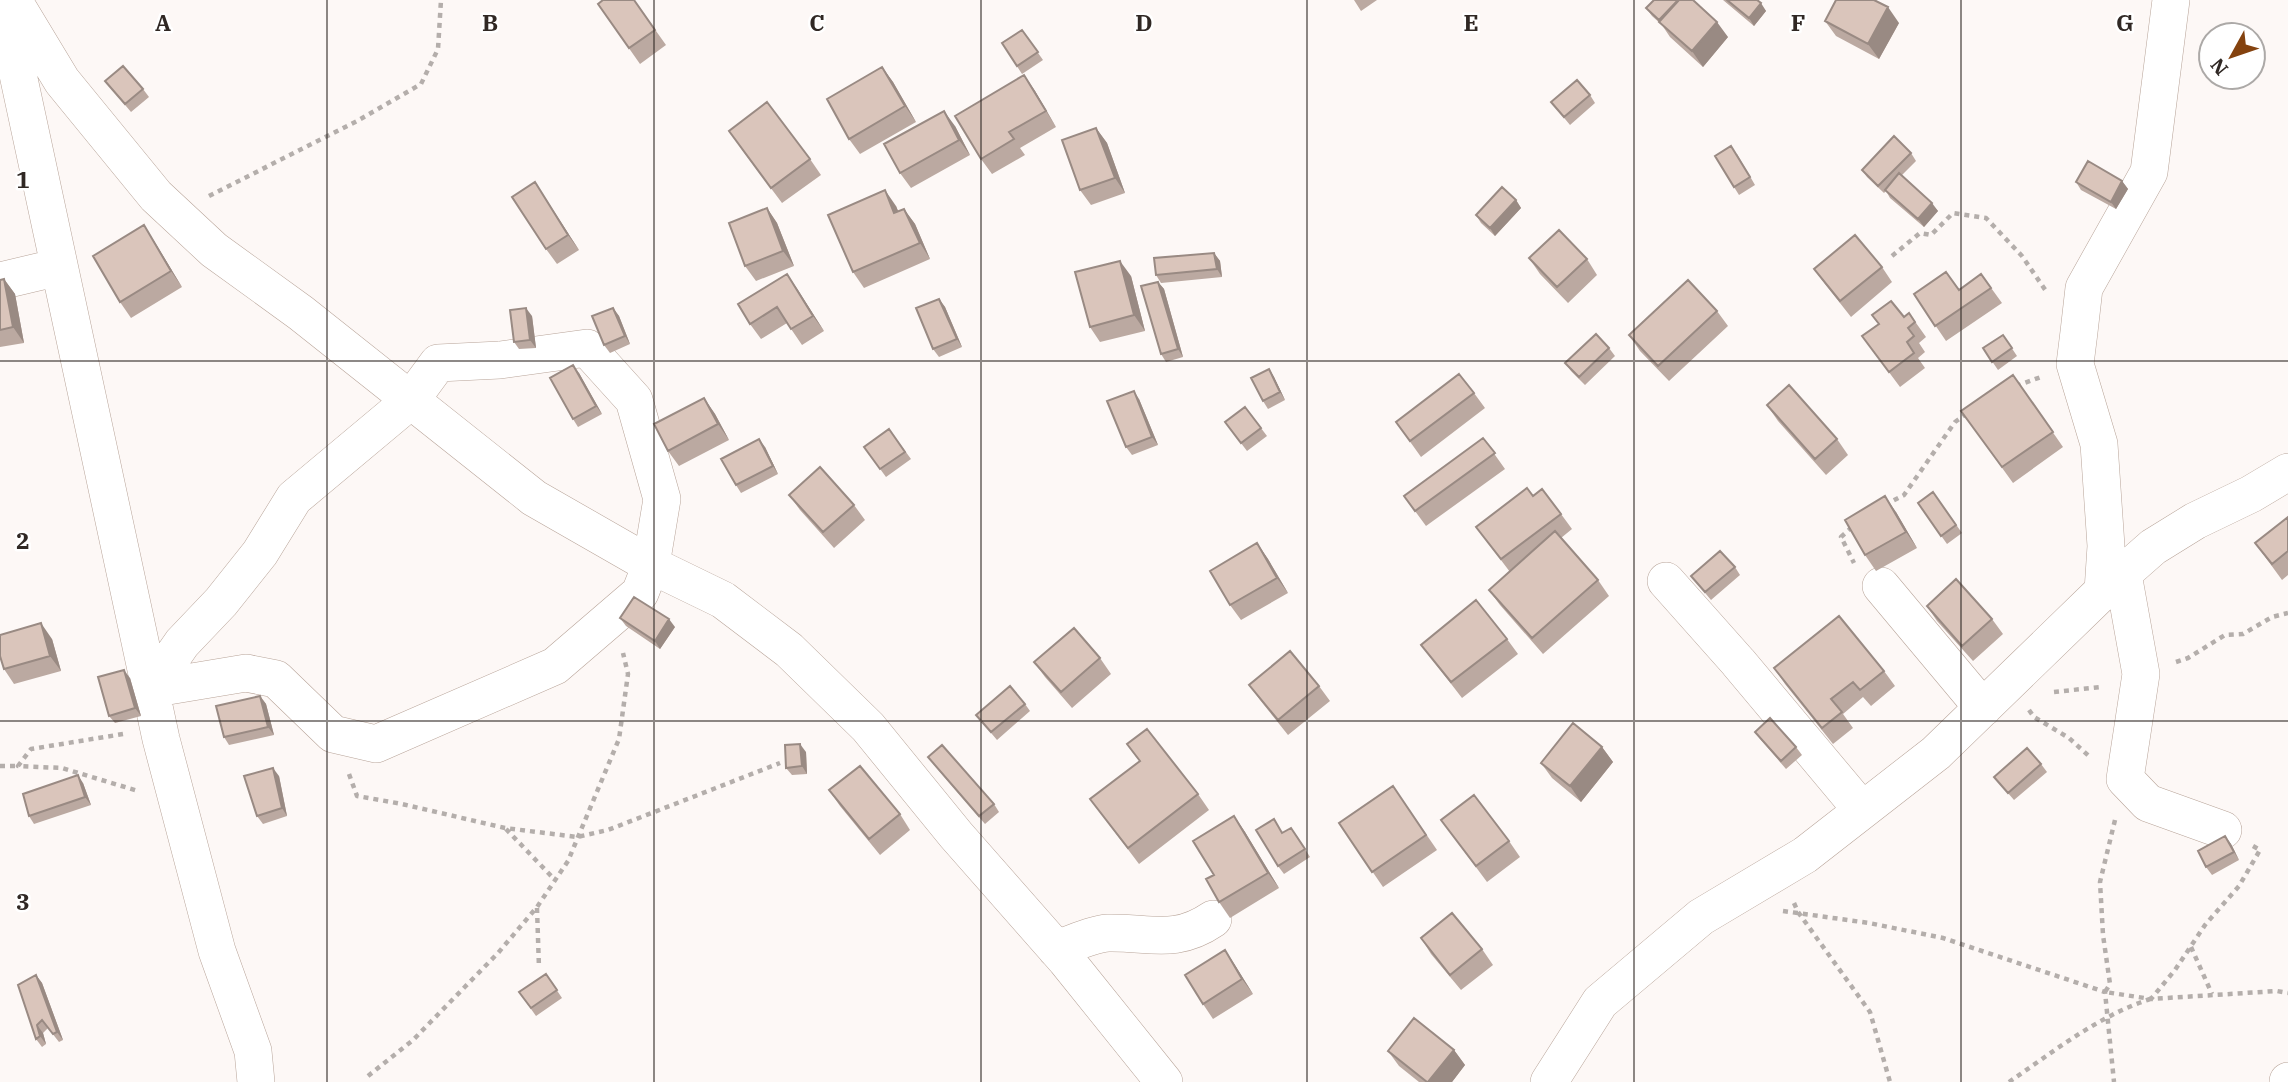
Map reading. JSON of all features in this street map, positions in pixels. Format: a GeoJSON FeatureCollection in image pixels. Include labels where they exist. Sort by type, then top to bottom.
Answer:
{"type":"FeatureCollection","features":[{"type":"Feature","properties":{"kind":"street"},"geometry":{"type":"LineString","coordinates":[[2,0],[158,728],[217,951],[253,1051],[256,1082]]}},
{"type":"Feature","properties":{"kind":"street"},"geometry":{"type":"LineString","coordinates":[[13,0],[62,81],[156,196],[214,250],[301,313],[534,498],[651,565],[723,600],[789,650],[868,727],[956,835],[1056,949],[1164,1082]]}},
{"type":"Feature","properties":{"kind":"street"},"geometry":{"type":"LineString","coordinates":[[2171,0],[2148,172],[2084,288],[2077,348],[2099,443],[2106,546],[2113,583],[2141,674],[2125,779],[2148,803],[2223,830]]}},
{"type":"Feature","properties":{"kind":"street"},"geometry":{"type":"LineString","coordinates":[[0,281],[59,267]]}},
{"type":"Feature","properties":{"kind":"street"},"geometry":{"type":"LineString","coordinates":[[587,348],[634,400],[662,499],[651,565],[640,593],[555,666],[376,744],[333,734],[276,679],[246,673],[150,689],[182,643],[221,602],[260,553],[294,498],[410,401],[438,363],[500,360],[587,348]]}},
{"type":"Feature","properties":{"kind":"street"},"geometry":{"type":"LineString","coordinates":[[1549,1082],[1600,1002],[1701,918],[1805,855],[1936,753],[2153,547],[2195,521],[2251,494],[2288,472]]}},
{"type":"Feature","properties":{"kind":"street"},"geometry":{"type":"LineString","coordinates":[[1666,581],[1862,810]]}},
{"type":"Feature","properties":{"kind":"street"},"geometry":{"type":"LineString","coordinates":[[1881,586],[1983,708]]}},
{"type":"Feature","properties":{"kind":"street"},"geometry":{"type":"LineString","coordinates":[[1056,949],[1106,933],[1166,937],[1197,930],[1213,919]]}},
{"type":"Feature","properties":{"kind":"path"},"geometry":{"type":"LineString","coordinates":[[181,220],[198,202],[357,121],[421,84],[438,49],[441,0]]}},
{"type":"Feature","properties":{"kind":"path"},"geometry":{"type":"LineString","coordinates":[[1892,256],[1920,233],[1931,234],[1953,213],[1986,218],[2022,256],[2055,305],[2077,348],[2004,390]]}},
{"type":"Feature","properties":{"kind":"path"},"geometry":{"type":"LineString","coordinates":[[1882,506],[1904,495],[1955,422],[1973,408]]}},
{"type":"Feature","properties":{"kind":"path"},"geometry":{"type":"LineString","coordinates":[[1861,520],[1841,537],[1855,566],[1881,586]]}},
{"type":"Feature","properties":{"kind":"path"},"geometry":{"type":"LineString","coordinates":[[2048,693],[2102,687],[2141,674],[2188,658],[2225,635],[2243,634],[2272,617],[2288,612]]}},
{"type":"Feature","properties":{"kind":"path"},"geometry":{"type":"LineString","coordinates":[[368,1076],[413,1040],[498,953],[537,907],[568,861],[619,739],[628,674],[615,615]]}},
{"type":"Feature","properties":{"kind":"path"},"geometry":{"type":"LineString","coordinates":[[2027,707],[2034,717],[2069,738],[2096,763],[2125,779],[2100,882],[2103,935],[2110,984],[2105,992],[2113,1082]]}},
{"type":"Feature","properties":{"kind":"path"},"geometry":{"type":"LineString","coordinates":[[18,766],[31,749],[158,728]]}},
{"type":"Feature","properties":{"kind":"path"},"geometry":{"type":"LineString","coordinates":[[333,734],[357,796],[505,828],[578,836],[608,830],[780,763]]}},
{"type":"Feature","properties":{"kind":"path"},"geometry":{"type":"LineString","coordinates":[[0,766],[62,768],[134,791],[174,788]]}},
{"type":"Feature","properties":{"kind":"path"},"geometry":{"type":"LineString","coordinates":[[505,828],[555,880]]}},
{"type":"Feature","properties":{"kind":"path"},"geometry":{"type":"LineString","coordinates":[[2009,1082],[2108,1018],[2151,999],[2205,925],[2239,886],[2260,850],[2223,830]]}},
{"type":"Feature","properties":{"kind":"path"},"geometry":{"type":"LineString","coordinates":[[1780,870],[1798,912],[1870,1012],[1890,1082]]}},
{"type":"Feature","properties":{"kind":"path"},"geometry":{"type":"LineString","coordinates":[[1721,905],[1798,912],[1943,938],[2105,992],[2151,999],[2277,991],[2288,993]]}},
{"type":"Feature","properties":{"kind":"path"},"geometry":{"type":"LineString","coordinates":[[537,907],[539,968]]}},
{"type":"Feature","properties":{"kind":"path"},"geometry":{"type":"LineString","coordinates":[[2191,947],[2212,994]]}},
{"type":"Feature","properties":{"kind":"building"},"geometry":{"type":"Polygon","coordinates":[[[603,0],[634,0],[655,30],[629,48],[598,4],[603,0]]]}},
{"type":"Feature","properties":{"kind":"building"},"geometry":{"type":"Polygon","coordinates":[[[1654,0],[1678,0],[1659,20],[1646,8],[1654,0]]]}},
{"type":"Feature","properties":{"kind":"building"},"geometry":{"type":"Polygon","coordinates":[[[1679,0],[1693,0],[1717,22],[1692,51],[1659,22],[1679,0]]]}},
{"type":"Feature","properties":{"kind":"building"},"geometry":{"type":"Polygon","coordinates":[[[1727,0],[1757,0],[1761,3],[1749,18],[1727,0]]]}},
{"type":"Feature","properties":{"kind":"building"},"geometry":{"type":"Polygon","coordinates":[[[1836,0],[1874,0],[1888,7],[1868,44],[1825,21],[1836,0]]]}},
{"type":"Feature","properties":{"kind":"building"},"geometry":{"type":"Polygon","coordinates":[[[1022,30],[1038,52],[1017,66],[1002,43],[1022,30]]]}},
{"type":"Feature","properties":{"kind":"building"},"geometry":{"type":"Polygon","coordinates":[[[123,66],[143,89],[125,104],[105,81],[123,66]]]}},
{"type":"Feature","properties":{"kind":"building"},"geometry":{"type":"Polygon","coordinates":[[[882,67],[905,106],[849,139],[827,99],[882,67]]]}},
{"type":"Feature","properties":{"kind":"building"},"geometry":{"type":"Polygon","coordinates":[[[1024,75],[1046,111],[1009,132],[1014,139],[981,159],[955,116],[1024,75]]]}},
{"type":"Feature","properties":{"kind":"building"},"geometry":{"type":"Polygon","coordinates":[[[1577,80],[1590,95],[1564,117],[1551,102],[1577,80]]]}},
{"type":"Feature","properties":{"kind":"building"},"geometry":{"type":"Polygon","coordinates":[[[767,102],[810,159],[771,188],[729,131],[767,102]]]}},
{"type":"Feature","properties":{"kind":"building"},"geometry":{"type":"Polygon","coordinates":[[[944,111],[959,140],[900,173],[884,144],[944,111]]]}},
{"type":"Feature","properties":{"kind":"building"},"geometry":{"type":"Polygon","coordinates":[[[1096,128],[1115,178],[1080,190],[1062,140],[1096,128]]]}},
{"type":"Feature","properties":{"kind":"building"},"geometry":{"type":"Polygon","coordinates":[[[1894,136],[1911,153],[1878,186],[1862,170],[1894,136]]]}},
{"type":"Feature","properties":{"kind":"building"},"geometry":{"type":"Polygon","coordinates":[[[1731,146],[1750,177],[1734,187],[1715,156],[1731,146]]]}},
{"type":"Feature","properties":{"kind":"building"},"geometry":{"type":"Polygon","coordinates":[[[2088,161],[2122,181],[2111,202],[2076,182],[2088,161]]]}},
{"type":"Feature","properties":{"kind":"building"},"geometry":{"type":"Polygon","coordinates":[[[1899,173],[1932,203],[1918,219],[1885,190],[1899,173]]]}},
{"type":"Feature","properties":{"kind":"building"},"geometry":{"type":"Polygon","coordinates":[[[535,182],[568,235],[546,249],[512,197],[535,182]]]}},
{"type":"Feature","properties":{"kind":"building"},"geometry":{"type":"Polygon","coordinates":[[[1502,187],[1516,200],[1490,228],[1476,215],[1502,187]]]}},
{"type":"Feature","properties":{"kind":"building"},"geometry":{"type":"Polygon","coordinates":[[[885,190],[894,213],[904,209],[920,243],[853,272],[828,215],[885,190]]]}},
{"type":"Feature","properties":{"kind":"building"},"geometry":{"type":"Polygon","coordinates":[[[767,208],[783,251],[745,266],[729,223],[767,208]]]}},
{"type":"Feature","properties":{"kind":"building"},"geometry":{"type":"Polygon","coordinates":[[[144,225],[171,271],[120,302],[93,256],[144,225]]]}},
{"type":"Feature","properties":{"kind":"building"},"geometry":{"type":"Polygon","coordinates":[[[1559,230],[1587,259],[1557,287],[1529,258],[1559,230]]]}},
{"type":"Feature","properties":{"kind":"building"},"geometry":{"type":"Polygon","coordinates":[[[1855,235],[1882,267],[1840,301],[1814,269],[1855,235]]]}},
{"type":"Feature","properties":{"kind":"building"},"geometry":{"type":"Polygon","coordinates":[[[1214,253],[1217,269],[1156,275],[1154,258],[1214,253]]]}},
{"type":"Feature","properties":{"kind":"building"},"geometry":{"type":"Polygon","coordinates":[[[1120,261],[1134,315],[1090,327],[1075,272],[1120,261]]]}},
{"type":"Feature","properties":{"kind":"building"},"geometry":{"type":"Polygon","coordinates":[[[1946,272],[1959,290],[1981,274],[1991,288],[1935,326],[1914,294],[1946,272]]]}},
{"type":"Feature","properties":{"kind":"building"},"geometry":{"type":"Polygon","coordinates":[[[787,274],[813,316],[791,329],[777,307],[750,324],[738,304],[787,274]]]}},
{"type":"Feature","properties":{"kind":"building"},"geometry":{"type":"Polygon","coordinates":[[[4,279],[13,327],[0,330],[0,280],[4,279]]]}},
{"type":"Feature","properties":{"kind":"building"},"geometry":{"type":"Polygon","coordinates":[[[1688,280],[1717,311],[1658,366],[1629,335],[1688,280]]]}},
{"type":"Feature","properties":{"kind":"building"},"geometry":{"type":"Polygon","coordinates":[[[1158,282],[1178,349],[1161,354],[1141,286],[1158,282]]]}},
{"type":"Feature","properties":{"kind":"building"},"geometry":{"type":"Polygon","coordinates":[[[939,299],[957,339],[933,349],[916,308],[939,299]]]}},
{"type":"Feature","properties":{"kind":"building"},"geometry":{"type":"Polygon","coordinates":[[[1891,301],[1904,317],[1909,313],[1915,322],[1908,328],[1914,336],[1907,342],[1914,353],[1889,372],[1862,336],[1879,324],[1872,315],[1891,301]]]}},
{"type":"Feature","properties":{"kind":"building"},"geometry":{"type":"Polygon","coordinates":[[[526,308],[530,340],[514,342],[510,310],[526,308]]]}},
{"type":"Feature","properties":{"kind":"building"},"geometry":{"type":"Polygon","coordinates":[[[613,308],[625,336],[604,345],[592,316],[613,308]]]}},
{"type":"Feature","properties":{"kind":"building"},"geometry":{"type":"Polygon","coordinates":[[[1596,334],[1609,348],[1579,377],[1565,363],[1596,334]]]}},
{"type":"Feature","properties":{"kind":"building"},"geometry":{"type":"Polygon","coordinates":[[[2003,335],[2012,348],[1992,362],[1983,348],[2003,335]]]}},
{"type":"Feature","properties":{"kind":"building"},"geometry":{"type":"Polygon","coordinates":[[[573,365],[596,406],[573,419],[550,378],[573,365]]]}},
{"type":"Feature","properties":{"kind":"building"},"geometry":{"type":"Polygon","coordinates":[[[1269,369],[1280,392],[1263,401],[1251,378],[1269,369]]]}},
{"type":"Feature","properties":{"kind":"building"},"geometry":{"type":"Polygon","coordinates":[[[1459,374],[1474,393],[1410,441],[1396,422],[1459,374]]]}},
{"type":"Feature","properties":{"kind":"building"},"geometry":{"type":"Polygon","coordinates":[[[2013,375],[2053,432],[2002,467],[1961,411],[2013,375]]]}},
{"type":"Feature","properties":{"kind":"building"},"geometry":{"type":"Polygon","coordinates":[[[1789,385],[1837,439],[1815,459],[1767,405],[1789,385]]]}},
{"type":"Feature","properties":{"kind":"building"},"geometry":{"type":"Polygon","coordinates":[[[1134,391],[1152,437],[1126,447],[1107,401],[1134,391]]]}},
{"type":"Feature","properties":{"kind":"building"},"geometry":{"type":"Polygon","coordinates":[[[704,398],[718,424],[668,451],[654,424],[704,398]]]}},
{"type":"Feature","properties":{"kind":"building"},"geometry":{"type":"Polygon","coordinates":[[[1245,407],[1261,428],[1241,443],[1225,422],[1245,407]]]}},
{"type":"Feature","properties":{"kind":"building"},"geometry":{"type":"Polygon","coordinates":[[[889,429],[905,452],[880,469],[864,447],[889,429]]]}},
{"type":"Feature","properties":{"kind":"building"},"geometry":{"type":"Polygon","coordinates":[[[1483,438],[1495,453],[1415,511],[1404,496],[1483,438]]]}},
{"type":"Feature","properties":{"kind":"building"},"geometry":{"type":"Polygon","coordinates":[[[759,439],[773,466],[736,485],[721,459],[759,439]]]}},
{"type":"Feature","properties":{"kind":"building"},"geometry":{"type":"Polygon","coordinates":[[[820,467],[854,505],[823,532],[789,495],[820,467]]]}},
{"type":"Feature","properties":{"kind":"building"},"geometry":{"type":"Polygon","coordinates":[[[1527,488],[1533,496],[1542,489],[1561,514],[1501,559],[1476,527],[1527,488]]]}},
{"type":"Feature","properties":{"kind":"building"},"geometry":{"type":"Polygon","coordinates":[[[1933,492],[1956,525],[1941,536],[1918,503],[1933,492]]]}},
{"type":"Feature","properties":{"kind":"building"},"geometry":{"type":"Polygon","coordinates":[[[1885,496],[1906,532],[1865,555],[1845,520],[1885,496]]]}},
{"type":"Feature","properties":{"kind":"building"},"geometry":{"type":"Polygon","coordinates":[[[2288,517],[2288,551],[2272,564],[2255,543],[2288,517]]]}},
{"type":"Feature","properties":{"kind":"building"},"geometry":{"type":"Polygon","coordinates":[[[1555,531],[1598,580],[1532,638],[1489,590],[1555,531]]]}},
{"type":"Feature","properties":{"kind":"building"},"geometry":{"type":"Polygon","coordinates":[[[1257,543],[1277,578],[1230,605],[1210,571],[1257,543]]]}},
{"type":"Feature","properties":{"kind":"building"},"geometry":{"type":"Polygon","coordinates":[[[1720,551],[1735,567],[1705,592],[1691,576],[1720,551]]]}},
{"type":"Feature","properties":{"kind":"building"},"geometry":{"type":"Polygon","coordinates":[[[1956,579],[1992,619],[1962,646],[1927,606],[1956,579]]]}},
{"type":"Feature","properties":{"kind":"building"},"geometry":{"type":"Polygon","coordinates":[[[634,597],[669,619],[655,641],[620,618],[634,597]]]}},
{"type":"Feature","properties":{"kind":"building"},"geometry":{"type":"Polygon","coordinates":[[[1476,600],[1507,639],[1451,682],[1421,645],[1476,600]]]}},
{"type":"Feature","properties":{"kind":"building"},"geometry":{"type":"Polygon","coordinates":[[[1839,616],[1884,671],[1860,690],[1853,682],[1831,699],[1842,712],[1822,728],[1774,668],[1839,616]]]}},
{"type":"Feature","properties":{"kind":"building"},"geometry":{"type":"Polygon","coordinates":[[[41,623],[50,656],[4,669],[0,656],[0,635],[41,623]]]}},
{"type":"Feature","properties":{"kind":"building"},"geometry":{"type":"Polygon","coordinates":[[[1074,628],[1100,658],[1061,692],[1034,662],[1074,628]]]}},
{"type":"Feature","properties":{"kind":"building"},"geometry":{"type":"Polygon","coordinates":[[[1290,651],[1319,686],[1278,720],[1249,685],[1290,651]]]}},
{"type":"Feature","properties":{"kind":"building"},"geometry":{"type":"Polygon","coordinates":[[[124,670],[135,708],[109,716],[98,677],[124,670]]]}},
{"type":"Feature","properties":{"kind":"building"},"geometry":{"type":"Polygon","coordinates":[[[1010,686],[1025,704],[991,732],[976,715],[1010,686]]]}},
{"type":"Feature","properties":{"kind":"building"},"geometry":{"type":"Polygon","coordinates":[[[260,696],[268,727],[224,737],[216,706],[260,696]]]}},
{"type":"Feature","properties":{"kind":"building"},"geometry":{"type":"Polygon","coordinates":[[[1770,718],[1796,747],[1781,761],[1755,732],[1770,718]]]}},
{"type":"Feature","properties":{"kind":"building"},"geometry":{"type":"Polygon","coordinates":[[[1573,723],[1602,747],[1570,786],[1541,763],[1573,723]]]}},
{"type":"Feature","properties":{"kind":"building"},"geometry":{"type":"Polygon","coordinates":[[[1147,729],[1198,794],[1128,848],[1090,799],[1140,761],[1127,744],[1147,729]]]}},
{"type":"Feature","properties":{"kind":"building"},"geometry":{"type":"Polygon","coordinates":[[[800,744],[802,766],[786,768],[785,745],[800,744]]]}},
{"type":"Feature","properties":{"kind":"building"},"geometry":{"type":"Polygon","coordinates":[[[942,745],[994,804],[979,816],[928,757],[942,745]]]}},
{"type":"Feature","properties":{"kind":"building"},"geometry":{"type":"Polygon","coordinates":[[[2027,748],[2041,764],[2008,793],[1994,777],[2027,748]]]}},
{"type":"Feature","properties":{"kind":"building"},"geometry":{"type":"Polygon","coordinates":[[[860,766],[900,814],[869,839],[829,790],[860,766]]]}},
{"type":"Feature","properties":{"kind":"building"},"geometry":{"type":"Polygon","coordinates":[[[273,768],[282,808],[257,816],[244,776],[273,768]]]}},
{"type":"Feature","properties":{"kind":"building"},"geometry":{"type":"Polygon","coordinates":[[[78,775],[85,797],[29,816],[23,794],[78,775]]]}},
{"type":"Feature","properties":{"kind":"building"},"geometry":{"type":"Polygon","coordinates":[[[1393,786],[1426,835],[1372,872],[1339,823],[1393,786]]]}},
{"type":"Feature","properties":{"kind":"building"},"geometry":{"type":"Polygon","coordinates":[[[1474,795],[1509,841],[1476,866],[1441,820],[1474,795]]]}},
{"type":"Feature","properties":{"kind":"building"},"geometry":{"type":"Polygon","coordinates":[[[1234,816],[1268,873],[1219,902],[1206,879],[1214,875],[1193,841],[1234,816]]]}},
{"type":"Feature","properties":{"kind":"building"},"geometry":{"type":"Polygon","coordinates":[[[1274,819],[1282,833],[1291,828],[1305,849],[1278,866],[1256,830],[1274,819]]]}},
{"type":"Feature","properties":{"kind":"building"},"geometry":{"type":"Polygon","coordinates":[[[2225,836],[2234,852],[2206,867],[2198,851],[2225,836]]]}},
{"type":"Feature","properties":{"kind":"building"},"geometry":{"type":"Polygon","coordinates":[[[1452,913],[1482,949],[1450,975],[1421,938],[1452,913]]]}},
{"type":"Feature","properties":{"kind":"building"},"geometry":{"type":"Polygon","coordinates":[[[1225,950],[1242,979],[1203,1004],[1185,975],[1225,950]]]}},
{"type":"Feature","properties":{"kind":"building"},"geometry":{"type":"Polygon","coordinates":[[[546,974],[557,990],[531,1008],[519,992],[546,974]]]}},
{"type":"Feature","properties":{"kind":"building"},"geometry":{"type":"Polygon","coordinates":[[[36,975],[57,1032],[53,1034],[42,1020],[37,1025],[40,1036],[36,1039],[18,985],[36,975]]]}},
{"type":"Feature","properties":{"kind":"building"},"geometry":{"type":"Polygon","coordinates":[[[1414,1018],[1454,1050],[1428,1082],[1388,1051],[1414,1018]]]}}]}
